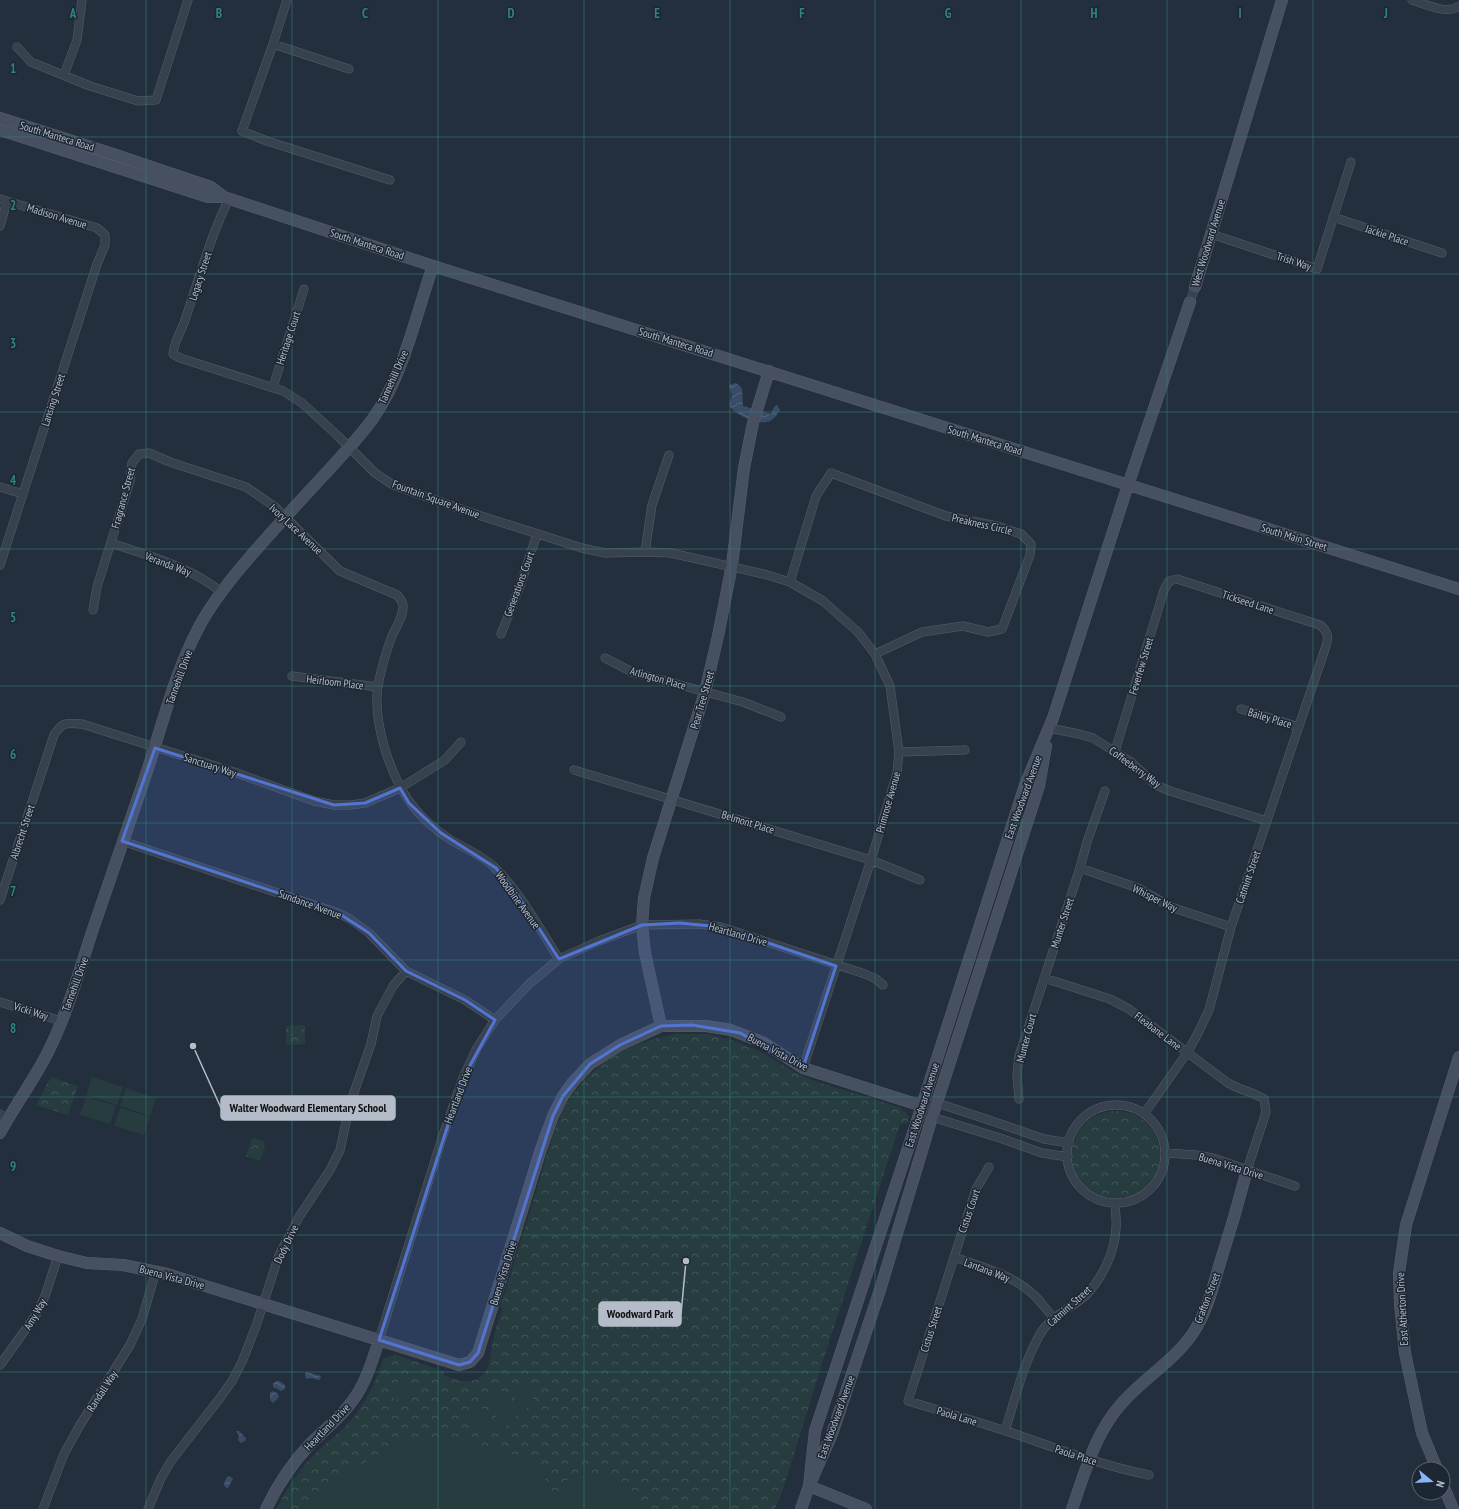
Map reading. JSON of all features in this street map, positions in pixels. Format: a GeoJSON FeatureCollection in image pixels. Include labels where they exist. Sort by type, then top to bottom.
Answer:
{"type":"FeatureCollection","features":[{"type":"Feature","properties":{"kind":"street"},"geometry":{"type":"LineString","coordinates":[[64,76],[77,40],[82,0]]}},
{"type":"Feature","properties":{"kind":"street"},"geometry":{"type":"LineString","coordinates":[[17,47],[31,62],[64,76],[138,101],[156,100],[188,0]]}},
{"type":"Feature","properties":{"kind":"street"},"geometry":{"type":"LineString","coordinates":[[287,0],[242,131],[267,141],[390,180]]}},
{"type":"Feature","properties":{"kind":"street","name":"West Woodward Avenue"},"geometry":{"type":"LineString","coordinates":[[1128,485],[1195,287],[1282,0]]}},
{"type":"Feature","properties":{"kind":"street"},"geometry":{"type":"LineString","coordinates":[[1412,0],[1436,8],[1450,10],[1459,6]]}},
{"type":"Feature","properties":{"kind":"street"},"geometry":{"type":"LineString","coordinates":[[273,44],[349,69]]}},
{"type":"Feature","properties":{"kind":"street","name":"South Manteca Road"},"geometry":{"type":"LineString","coordinates":[[0,118],[205,184],[227,198]]}},
{"type":"Feature","properties":{"kind":"street","name":"South Manteca Road"},"geometry":{"type":"LineString","coordinates":[[0,130],[208,197],[227,198],[433,266],[1128,485]]}},
{"type":"Feature","properties":{"kind":"street","name":"Trish Way"},"geometry":{"type":"LineString","coordinates":[[1211,234],[1317,269],[1351,162]]}},
{"type":"Feature","properties":{"kind":"street","name":"Legacy Street"},"geometry":{"type":"LineString","coordinates":[[174,354],[174,344],[183,327],[227,198]]}},
{"type":"Feature","properties":{"kind":"street"},"geometry":{"type":"LineString","coordinates":[[0,226],[3,200]]}},
{"type":"Feature","properties":{"kind":"street","name":"Madison Avenue"},"geometry":{"type":"LineString","coordinates":[[3,200],[97,228],[104,235]]}},
{"type":"Feature","properties":{"kind":"street","name":"Jackie Place"},"geometry":{"type":"LineString","coordinates":[[1333,217],[1442,253]]}},
{"type":"Feature","properties":{"kind":"street","name":"Lansing Street"},"geometry":{"type":"LineString","coordinates":[[0,565],[97,264],[105,245],[104,235]]}},
{"type":"Feature","properties":{"kind":"street","name":"Tannehill Drive"},"geometry":{"type":"LineString","coordinates":[[0,1133],[4,1116],[33,1079],[49,1051],[61,1021],[75,985],[122,841],[183,664],[200,626],[221,592],[285,517],[349,447],[374,416],[390,389],[413,330],[433,266]]}},
{"type":"Feature","properties":{"kind":"street","name":"Heritage Court"},"geometry":{"type":"LineString","coordinates":[[273,388],[304,289]]}},
{"type":"Feature","properties":{"kind":"street","name":"Fountain Square Avenue"},"geometry":{"type":"LineString","coordinates":[[174,354],[180,358],[283,391],[302,403],[349,447],[374,473],[393,485],[454,507],[582,548],[605,553],[671,553],[732,566]]}},
{"type":"Feature","properties":{"kind":"street","name":"Pear Tree Street"},"geometry":{"type":"LineString","coordinates":[[660,1026],[645,953],[642,925],[647,878],[705,692],[732,566],[744,468],[753,423],[769,371]]}},
{"type":"Feature","properties":{"kind":"street","name":"Ivory Lace Avenue"},"geometry":{"type":"LineString","coordinates":[[139,454],[149,453],[170,462],[246,487],[275,507],[340,571],[397,594],[402,601]]}},
{"type":"Feature","properties":{"kind":"street","name":"Fragrance Street"},"geometry":{"type":"LineString","coordinates":[[93,610],[97,587],[130,481],[132,463],[139,454]]}},
{"type":"Feature","properties":{"kind":"street"},"geometry":{"type":"LineString","coordinates":[[645,552],[652,505],[669,455]]}},
{"type":"Feature","properties":{"kind":"street","name":"Preakness Circle"},"geometry":{"type":"LineString","coordinates":[[790,582],[816,496],[831,474],[946,516],[997,526],[1021,534],[1031,544],[1030,555],[1002,629],[988,632],[963,626],[922,632],[875,654]]}},
{"type":"Feature","properties":{"kind":"street","name":"South Main Street"},"geometry":{"type":"LineString","coordinates":[[1128,485],[1459,588]]}},
{"type":"Feature","properties":{"kind":"street","name":"East Woodward Avenue"},"geometry":{"type":"LineString","coordinates":[[809,1486],[815,1431],[922,1106],[1025,785],[1049,728],[1128,485]]}},
{"type":"Feature","properties":{"kind":"street"},"geometry":{"type":"LineString","coordinates":[[0,487],[23,494]]}},
{"type":"Feature","properties":{"kind":"street","name":"Generations Court"},"geometry":{"type":"LineString","coordinates":[[501,634],[520,586],[537,534]]}},
{"type":"Feature","properties":{"kind":"street","name":"Veranda Way"},"geometry":{"type":"LineString","coordinates":[[111,544],[193,573],[210,583],[221,592]]}},
{"type":"Feature","properties":{"kind":"street","name":"Primrose Avenue"},"geometry":{"type":"LineString","coordinates":[[732,566],[790,582],[823,601],[858,632],[875,654],[890,686],[899,752],[897,773],[871,860],[803,1068]]}},
{"type":"Feature","properties":{"kind":"street","name":"Tickseed Lane"},"geometry":{"type":"LineString","coordinates":[[1169,581],[1177,579],[1320,625],[1326,630]]}},
{"type":"Feature","properties":{"kind":"street","name":"Feverfew Street"},"geometry":{"type":"LineString","coordinates":[[1115,751],[1164,590],[1169,581]]}},
{"type":"Feature","properties":{"kind":"street","name":"Woodbine Avenue"},"geometry":{"type":"LineString","coordinates":[[402,601],[403,606],[399,621],[392,636],[378,687],[379,722],[383,745],[400,788],[409,803],[441,833],[485,859],[496,868],[516,893],[559,959]]}},
{"type":"Feature","properties":{"kind":"street","name":"Catmint Street"},"geometry":{"type":"LineString","coordinates":[[1144,1114],[1187,1053],[1208,1010],[1231,927],[1326,646],[1329,636],[1326,630]]}},
{"type":"Feature","properties":{"kind":"street","name":"Arlington Place"},"geometry":{"type":"LineString","coordinates":[[605,658],[632,672],[743,702],[781,717]]}},
{"type":"Feature","properties":{"kind":"street","name":"Heirloom Place"},"geometry":{"type":"LineString","coordinates":[[292,676],[378,687]]}},
{"type":"Feature","properties":{"kind":"street","name":"Bailey Place"},"geometry":{"type":"LineString","coordinates":[[1241,709],[1298,727]]}},
{"type":"Feature","properties":{"kind":"street","name":"Sanctuary Way"},"geometry":{"type":"LineString","coordinates":[[44,765],[54,735],[60,725],[82,724],[234,772],[314,801],[334,805],[351,805],[366,803],[400,788],[445,760],[461,742]]}},
{"type":"Feature","properties":{"kind":"street","name":"East Woodward Avenue"},"geometry":{"type":"LineString","coordinates":[[801,1509],[809,1486],[832,1434],[880,1290],[932,1117],[1039,786],[1049,728]]}},
{"type":"Feature","properties":{"kind":"street","name":"Coffeeberry Way"},"geometry":{"type":"LineString","coordinates":[[1049,728],[1093,738],[1130,761],[1156,785],[1170,791],[1267,820]]}},
{"type":"Feature","properties":{"kind":"street"},"geometry":{"type":"LineString","coordinates":[[899,752],[965,750]]}},
{"type":"Feature","properties":{"kind":"street","name":"Albrecht Street"},"geometry":{"type":"LineString","coordinates":[[0,900],[44,765]]}},
{"type":"Feature","properties":{"kind":"street","name":"Belmont Place"},"geometry":{"type":"LineString","coordinates":[[574,770],[871,860],[920,880]]}},
{"type":"Feature","properties":{"kind":"street"},"geometry":{"type":"LineString","coordinates":[[1080,868],[1087,842],[1105,791]]}},
{"type":"Feature","properties":{"kind":"street","name":"Sundance Avenue"},"geometry":{"type":"LineString","coordinates":[[122,841],[338,913],[369,932],[406,971],[465,1000],[494,1020]]}},
{"type":"Feature","properties":{"kind":"street","name":"Whisper Way"},"geometry":{"type":"LineString","coordinates":[[1080,868],[1138,888],[1170,907],[1231,927]]}},
{"type":"Feature","properties":{"kind":"street","name":"Munter Street"},"geometry":{"type":"LineString","coordinates":[[1044,978],[1080,868]]}},
{"type":"Feature","properties":{"kind":"street","name":"Heartland Drive"},"geometry":{"type":"LineString","coordinates":[[266,1509],[285,1473],[311,1442],[340,1417],[351,1403],[371,1367],[442,1138],[463,1078],[477,1048],[494,1020],[529,984],[559,959],[599,941],[642,925],[699,924],[721,927],[836,966],[865,974],[876,979],[883,985]]}},
{"type":"Feature","properties":{"kind":"street","name":"Dody Drive"},"geometry":{"type":"LineString","coordinates":[[148,1509],[161,1478],[171,1461],[220,1398],[232,1381],[242,1362],[264,1304],[279,1255],[299,1217],[330,1170],[340,1150],[350,1104],[371,1044],[377,1016],[393,986],[406,971]]}},
{"type":"Feature","properties":{"kind":"street","name":"Fleabane Lane"},"geometry":{"type":"LineString","coordinates":[[1044,978],[1110,999],[1129,1009],[1228,1083],[1237,1088],[1256,1094],[1264,1099]]}},
{"type":"Feature","properties":{"kind":"street","name":"Munter Court"},"geometry":{"type":"LineString","coordinates":[[1019,1098],[1017,1075],[1019,1056],[1044,978]]}},
{"type":"Feature","properties":{"kind":"street","name":"Vicki Way"},"geometry":{"type":"LineString","coordinates":[[0,1002],[61,1021]]}},
{"type":"Feature","properties":{"kind":"street","name":"Buena Vista Drive"},"geometry":{"type":"LineString","coordinates":[[0,1233],[27,1246],[58,1256],[87,1263],[123,1265],[156,1271],[459,1365],[466,1364],[474,1358],[478,1352],[541,1149],[562,1096],[590,1064],[620,1045],[660,1026],[706,1026],[731,1030],[764,1043],[803,1068],[922,1106],[937,1104],[990,1120],[1044,1139],[1068,1143]]}},
{"type":"Feature","properties":{"kind":"street","name":"East Atherton Drive"},"geometry":{"type":"LineString","coordinates":[[1433,1461],[1422,1433],[1405,1353],[1400,1304],[1399,1272],[1406,1225],[1459,1057]]}},
{"type":"Feature","properties":{"kind":"street","name":"Grafton Street"},"geometry":{"type":"LineString","coordinates":[[1072,1509],[1089,1460],[1102,1430],[1121,1404],[1139,1386],[1162,1368],[1179,1350],[1203,1315],[1211,1295],[1247,1170],[1266,1112],[1264,1099]]}},
{"type":"Feature","properties":{"kind":"street"},"geometry":{"type":"LineString","coordinates":[[1108,1105],[1128,1106],[1144,1114],[1151,1119],[1159,1129],[1164,1143],[1165,1153],[1162,1171],[1156,1183],[1136,1199],[1127,1202],[1115,1203],[1090,1196],[1078,1186],[1073,1178],[1068,1164],[1068,1143],[1076,1126],[1084,1117],[1096,1109],[1108,1105]]}},
{"type":"Feature","properties":{"kind":"street"},"geometry":{"type":"LineString","coordinates":[[922,1106],[932,1117],[1042,1153],[1068,1157]]}},
{"type":"Feature","properties":{"kind":"street","name":"Buena Vista Drive"},"geometry":{"type":"LineString","coordinates":[[1165,1153],[1196,1155],[1213,1158],[1295,1186]]}},
{"type":"Feature","properties":{"kind":"street","name":"Cistus Court"},"geometry":{"type":"LineString","coordinates":[[954,1257],[976,1189],[989,1167]]}},
{"type":"Feature","properties":{"kind":"street","name":"Catmint Street"},"geometry":{"type":"LineString","coordinates":[[1005,1431],[1029,1357],[1039,1334],[1054,1318],[1084,1296],[1098,1280],[1106,1266],[1113,1246],[1116,1227],[1115,1203]]}},
{"type":"Feature","properties":{"kind":"street","name":"Amy Way"},"geometry":{"type":"LineString","coordinates":[[0,1365],[36,1315],[45,1296],[58,1256]]}},
{"type":"Feature","properties":{"kind":"street","name":"Lantana Way"},"geometry":{"type":"LineString","coordinates":[[954,1257],[1005,1275],[1021,1284],[1035,1296],[1054,1318]]}},
{"type":"Feature","properties":{"kind":"street","name":"Cistus Street"},"geometry":{"type":"LineString","coordinates":[[908,1401],[954,1257]]}},
{"type":"Feature","properties":{"kind":"street","name":"Randall Way"},"geometry":{"type":"LineString","coordinates":[[43,1509],[64,1454],[80,1424],[130,1345],[142,1319],[156,1271]]}},
{"type":"Feature","properties":{"kind":"street","name":"Paola Lane"},"geometry":{"type":"LineString","coordinates":[[908,1401],[1005,1431]]}},
{"type":"Feature","properties":{"kind":"street","name":"Paola Place"},"geometry":{"type":"LineString","coordinates":[[1005,1431],[1089,1460],[1149,1475]]}},
{"type":"Feature","properties":{"kind":"street"},"geometry":{"type":"LineString","coordinates":[[809,1486],[866,1509]]}},
{"type":"Feature","properties":{"kind":"highlighted area"},"geometry":{"type":"Polygon","coordinates":[[[155,748],[334,805],[365,803],[400,788],[409,803],[441,833],[496,868],[516,893],[559,959],[642,925],[680,923],[721,927],[836,966],[803,1068],[740,1033],[692,1025],[661,1026],[620,1045],[590,1064],[563,1096],[553,1116],[478,1353],[470,1362],[459,1365],[379,1340],[463,1078],[495,1020],[465,1000],[406,971],[369,933],[338,913],[122,841],[155,748]]]}},
{"type":"Feature","properties":{"kind":"green space"},"geometry":{"type":"Polygon","coordinates":[[[305,1025],[305,1044],[286,1045],[286,1026],[305,1025]]]}},
{"type":"Feature","properties":{"kind":"green space"},"geometry":{"type":"Polygon","coordinates":[[[676,1034],[708,1034],[735,1041],[761,1052],[796,1073],[815,1081],[902,1108],[902,1110],[909,1117],[907,1123],[900,1124],[821,1367],[782,1493],[775,1509],[277,1509],[285,1492],[301,1469],[320,1449],[346,1426],[359,1410],[371,1389],[383,1359],[393,1356],[394,1354],[443,1371],[444,1375],[457,1380],[471,1381],[482,1376],[489,1363],[492,1344],[503,1308],[500,1308],[549,1148],[558,1122],[567,1104],[578,1088],[605,1062],[638,1044],[676,1034]]]}},
{"type":"Feature","properties":{"kind":"green space"},"geometry":{"type":"Polygon","coordinates":[[[51,1077],[78,1086],[68,1115],[36,1105],[51,1077]]]}},
{"type":"Feature","properties":{"kind":"green space"},"geometry":{"type":"Polygon","coordinates":[[[92,1077],[123,1087],[117,1105],[86,1095],[92,1077]]]}},
{"type":"Feature","properties":{"kind":"green space"},"geometry":{"type":"Polygon","coordinates":[[[126,1088],[156,1098],[150,1116],[120,1106],[126,1088]]]}},
{"type":"Feature","properties":{"kind":"green space"},"geometry":{"type":"Polygon","coordinates":[[[86,1097],[116,1106],[110,1124],[80,1115],[86,1097]]]}},
{"type":"Feature","properties":{"kind":"green space"},"geometry":{"type":"Polygon","coordinates":[[[120,1108],[150,1117],[144,1135],[114,1126],[120,1108]]]}},
{"type":"Feature","properties":{"kind":"green space"},"geometry":{"type":"Polygon","coordinates":[[[1107,1111],[1125,1111],[1141,1118],[1153,1130],[1160,1146],[1160,1164],[1153,1180],[1141,1192],[1125,1199],[1107,1199],[1091,1192],[1079,1180],[1072,1164],[1072,1146],[1079,1130],[1091,1118],[1107,1111]]]}},
{"type":"Feature","properties":{"kind":"green space"},"geometry":{"type":"Polygon","coordinates":[[[252,1138],[263,1141],[265,1146],[260,1161],[246,1156],[252,1138]]]}},
{"type":"Feature","properties":{"kind":"green space"},"geometry":{"type":"Polygon","coordinates":[[[399,1380],[414,1385],[408,1403],[393,1398],[399,1380]]]}},
{"type":"Feature","properties":{"kind":"green space"},"geometry":{"type":"Polygon","coordinates":[[[526,1387],[535,1403],[521,1411],[513,1394],[526,1387]]]}},
{"type":"Feature","properties":{"kind":"green space"},"geometry":{"type":"Polygon","coordinates":[[[503,1391],[518,1420],[502,1428],[487,1399],[503,1391]]]}},
{"type":"Feature","properties":{"kind":"green space"},"geometry":{"type":"Polygon","coordinates":[[[484,1408],[493,1425],[480,1432],[471,1416],[484,1408]]]}},
{"type":"Feature","properties":{"kind":"green space"},"geometry":{"type":"Polygon","coordinates":[[[447,1439],[480,1445],[534,1461],[545,1477],[548,1496],[557,1499],[562,1486],[567,1480],[576,1475],[587,1473],[598,1475],[610,1480],[631,1494],[647,1509],[303,1509],[332,1485],[388,1448],[407,1442],[447,1439]]]}},
{"type":"Feature","properties":{"kind":"water"},"geometry":{"type":"Polygon","coordinates":[[[736,383],[742,388],[743,406],[771,414],[774,407],[777,405],[780,410],[776,416],[768,422],[762,422],[751,420],[739,415],[731,408],[729,404],[732,396],[729,385],[736,383]]]}},
{"type":"Feature","properties":{"kind":"water"},"geometry":{"type":"Polygon","coordinates":[[[306,1372],[321,1376],[320,1380],[311,1378],[307,1379],[305,1376],[306,1372]]]}},
{"type":"Feature","properties":{"kind":"water"},"geometry":{"type":"Polygon","coordinates":[[[276,1381],[279,1381],[285,1385],[285,1389],[281,1391],[273,1387],[273,1384],[276,1381]]]}},
{"type":"Feature","properties":{"kind":"water"},"geometry":{"type":"Polygon","coordinates":[[[272,1391],[277,1393],[279,1397],[273,1403],[270,1400],[270,1393],[272,1391]]]}},
{"type":"Feature","properties":{"kind":"water"},"geometry":{"type":"Polygon","coordinates":[[[236,1431],[239,1431],[246,1438],[245,1441],[241,1443],[238,1440],[239,1436],[236,1431]]]}},
{"type":"Feature","properties":{"kind":"water"},"geometry":{"type":"Polygon","coordinates":[[[230,1476],[233,1479],[228,1488],[225,1487],[224,1483],[227,1477],[230,1476]]]}},
{"type":"Feature","properties":{"kind":"place","name":"Walter Woodward Elementary School"},"geometry":{"type":"Point","coordinates":[193,1046]}},
{"type":"Feature","properties":{"kind":"place","name":"Woodward Park"},"geometry":{"type":"Point","coordinates":[686,1261]}}]}
